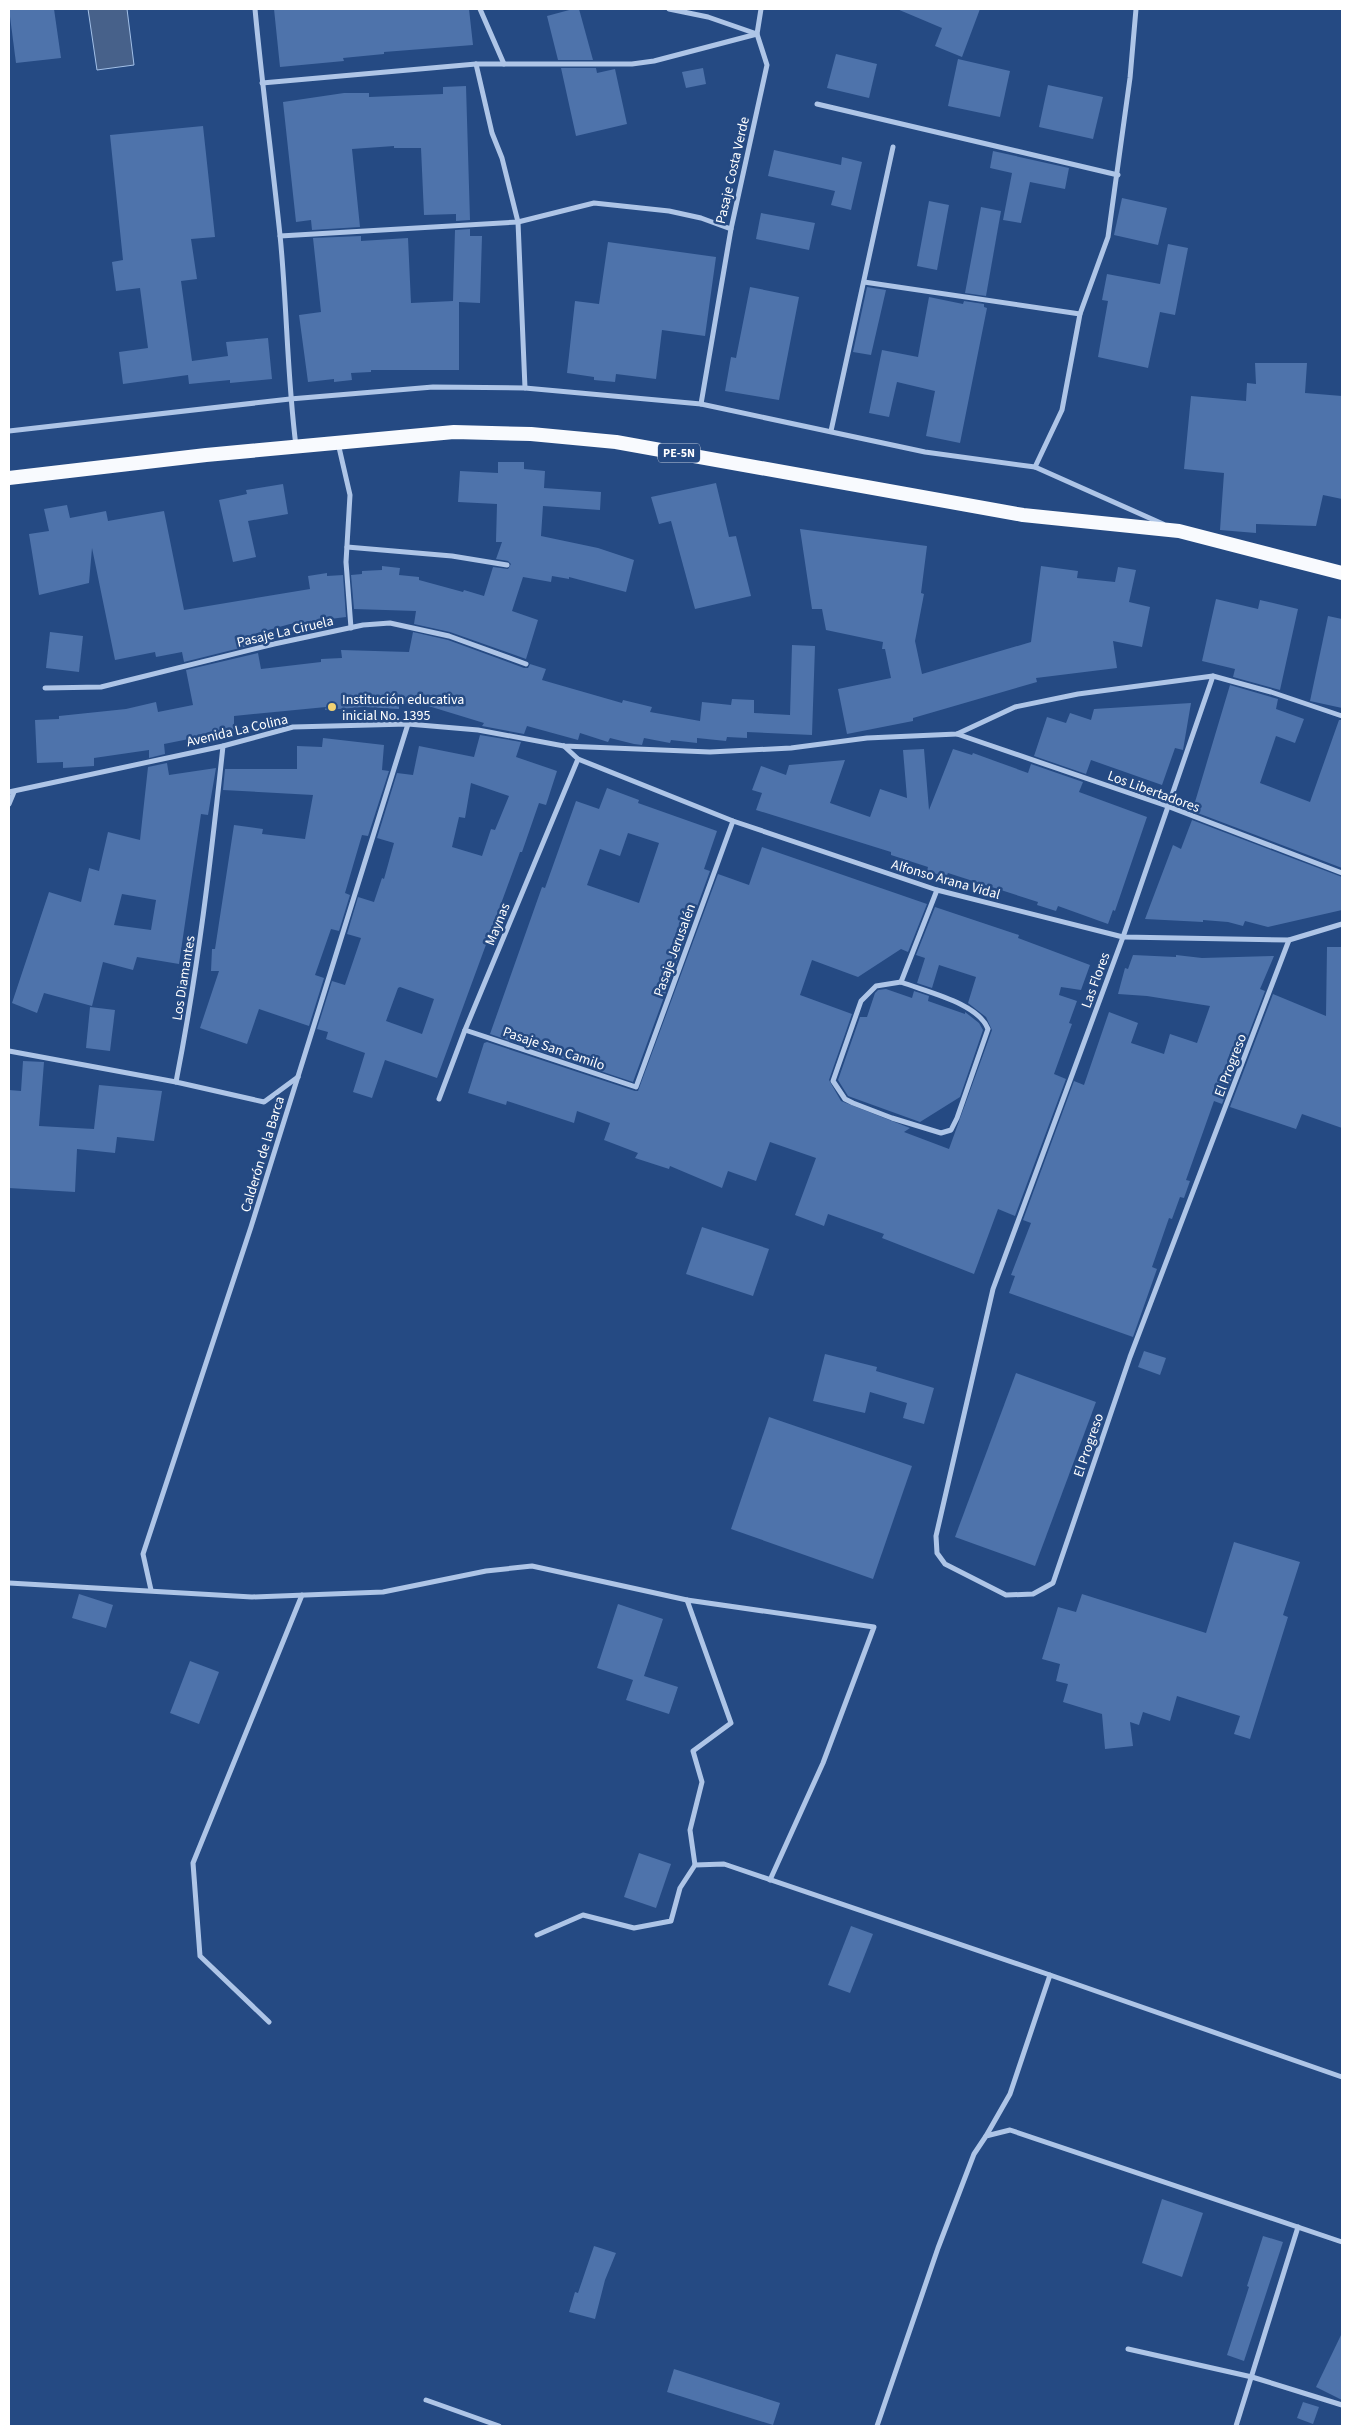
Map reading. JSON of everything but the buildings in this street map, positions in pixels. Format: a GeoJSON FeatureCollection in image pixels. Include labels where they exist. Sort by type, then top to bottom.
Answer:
{"type":"FeatureCollection","features":[{"type":"Feature","properties":{"kind":"highway","name":"PE-5N"},"geometry":{"type":"LineString","coordinates":[[9,478],[454,432],[531,434],[616,442],[1023,515],[1179,531],[1342,573]]}},
{"type":"Feature","properties":{"kind":"street"},"geometry":{"type":"LineString","coordinates":[[255,9],[280,236],[290,399],[296,447]]}},
{"type":"Feature","properties":{"kind":"street"},"geometry":{"type":"LineString","coordinates":[[480,9],[504,64]]}},
{"type":"Feature","properties":{"kind":"street"},"geometry":{"type":"LineString","coordinates":[[669,9],[708,17],[756,34]]}},
{"type":"Feature","properties":{"kind":"street"},"geometry":{"type":"LineString","coordinates":[[756,34],[761,9]]}},
{"type":"Feature","properties":{"kind":"street"},"geometry":{"type":"LineString","coordinates":[[1035,467],[1062,410],[1080,314],[1108,237],[1130,78],[1136,9]]}},
{"type":"Feature","properties":{"kind":"street"},"geometry":{"type":"LineString","coordinates":[[262,83],[476,64],[632,64],[756,34]]}},
{"type":"Feature","properties":{"kind":"street","name":"Pasaje Costa Verde"},"geometry":{"type":"LineString","coordinates":[[701,404],[730,228],[767,65],[756,34]]}},
{"type":"Feature","properties":{"kind":"street"},"geometry":{"type":"LineString","coordinates":[[476,64],[492,133],[502,158],[518,222],[525,388]]}},
{"type":"Feature","properties":{"kind":"street"},"geometry":{"type":"LineString","coordinates":[[818,104],[1118,175]]}},
{"type":"Feature","properties":{"kind":"street"},"geometry":{"type":"LineString","coordinates":[[831,431],[893,147]]}},
{"type":"Feature","properties":{"kind":"street"},"geometry":{"type":"LineString","coordinates":[[280,236],[518,222],[594,203],[669,211],[730,228]]}},
{"type":"Feature","properties":{"kind":"street"},"geometry":{"type":"LineString","coordinates":[[864,282],[1080,314]]}},
{"type":"Feature","properties":{"kind":"street"},"geometry":{"type":"LineString","coordinates":[[9,431],[290,399],[433,387],[525,388],[701,404],[925,452],[1035,467],[1179,531]]}},
{"type":"Feature","properties":{"kind":"street"},"geometry":{"type":"LineString","coordinates":[[338,443],[350,495],[346,583],[351,628]]}},
{"type":"Feature","properties":{"kind":"street"},"geometry":{"type":"LineString","coordinates":[[347,547],[452,556],[507,565]]}},
{"type":"Feature","properties":{"kind":"street","name":"Pasaje La Ciruela"},"geometry":{"type":"LineString","coordinates":[[45,688],[101,687],[274,644],[351,628],[390,623],[449,636],[526,664]]}},
{"type":"Feature","properties":{"kind":"street"},"geometry":{"type":"LineString","coordinates":[[957,734],[1015,707],[1078,694],[1213,676],[1271,692],[1342,716]]}},
{"type":"Feature","properties":{"kind":"street","name":"Las Flores"},"geometry":{"type":"LineString","coordinates":[[993,1289],[1122,938],[1213,676]]}},
{"type":"Feature","properties":{"kind":"street","name":"Avenida La Colina"},"geometry":{"type":"LineString","coordinates":[[12,792],[60,780],[223,746],[293,727],[408,724],[478,730],[564,746],[710,752],[791,748],[867,738],[957,734]]}},
{"type":"Feature","properties":{"kind":"street","name":"Calderón de la Barca"},"geometry":{"type":"LineString","coordinates":[[151,1590],[143,1554],[251,1227],[408,724]]}},
{"type":"Feature","properties":{"kind":"street","name":"Los Libertadores"},"geometry":{"type":"LineString","coordinates":[[957,734],[1167,806],[1342,873]]}},
{"type":"Feature","properties":{"kind":"street","name":"Los Diamantes"},"geometry":{"type":"LineString","coordinates":[[176,1082],[191,1008],[223,746]]}},
{"type":"Feature","properties":{"kind":"street","name":"Alfonso Arana Vidal"},"geometry":{"type":"LineString","coordinates":[[564,746],[578,758],[733,821],[937,890],[1122,938],[1290,940],[1342,924]]}},
{"type":"Feature","properties":{"kind":"street","name":"Maynas"},"geometry":{"type":"LineString","coordinates":[[439,1099],[465,1030],[578,758]]}},
{"type":"Feature","properties":{"kind":"street"},"geometry":{"type":"LineString","coordinates":[[9,804],[12,792]]}},
{"type":"Feature","properties":{"kind":"street","name":"Pasaje Jerusalén"},"geometry":{"type":"LineString","coordinates":[[636,1087],[733,821]]}},
{"type":"Feature","properties":{"kind":"street"},"geometry":{"type":"LineString","coordinates":[[901,982],[937,890]]}},
{"type":"Feature","properties":{"kind":"street","name":"El Progreso"},"geometry":{"type":"LineString","coordinates":[[993,1289],[936,1536],[937,1553],[945,1564],[1006,1595],[1033,1594],[1053,1583],[1130,1357],[1290,940]]}},
{"type":"Feature","properties":{"kind":"street"},"geometry":{"type":"LineString","coordinates":[[901,982],[973,1010],[985,1020],[988,1029],[957,1118],[951,1130],[941,1133],[892,1118],[853,1103],[844,1099],[833,1081],[861,1001],[876,986],[901,982]]}},
{"type":"Feature","properties":{"kind":"street","name":"Pasaje San Camilo"},"geometry":{"type":"LineString","coordinates":[[465,1030],[636,1087]]}},
{"type":"Feature","properties":{"kind":"street"},"geometry":{"type":"LineString","coordinates":[[9,1050],[176,1082],[264,1102],[298,1077]]}},
{"type":"Feature","properties":{"kind":"street"},"geometry":{"type":"LineString","coordinates":[[9,1583],[252,1597],[383,1592],[486,1571],[532,1566],[687,1600],[874,1627],[823,1763],[770,1880]]}},
{"type":"Feature","properties":{"kind":"street"},"geometry":{"type":"LineString","coordinates":[[269,2022],[200,1956],[193,1863],[302,1595]]}},
{"type":"Feature","properties":{"kind":"street"},"geometry":{"type":"LineString","coordinates":[[537,1935],[584,1915],[634,1928],[671,1921],[680,1888],[695,1865],[690,1830],[702,1782],[693,1751],[731,1724],[687,1600]]}},
{"type":"Feature","properties":{"kind":"street"},"geometry":{"type":"LineString","coordinates":[[695,1865],[724,1864],[1342,2077]]}},
{"type":"Feature","properties":{"kind":"street"},"geometry":{"type":"LineString","coordinates":[[877,2426],[938,2248],[974,2154],[1010,2094],[1050,1975]]}},
{"type":"Feature","properties":{"kind":"street"},"geometry":{"type":"LineString","coordinates":[[986,2136],[1010,2130],[1342,2242]]}},
{"type":"Feature","properties":{"kind":"street"},"geometry":{"type":"LineString","coordinates":[[1236,2426],[1298,2227]]}},
{"type":"Feature","properties":{"kind":"street"},"geometry":{"type":"LineString","coordinates":[[1128,2349],[1252,2377],[1342,2405]]}},
{"type":"Feature","properties":{"kind":"street"},"geometry":{"type":"LineString","coordinates":[[426,2400],[500,2426]]}},
{"type":"Feature","properties":{"kind":"water"},"geometry":{"type":"Polygon","coordinates":[[[88,9],[127,9],[134,65],[97,70],[88,9]]]}},
{"type":"Feature","properties":{"kind":"place","name":"Institución educativa inicial No. 1395"},"geometry":{"type":"Point","coordinates":[332,707]}}]}
